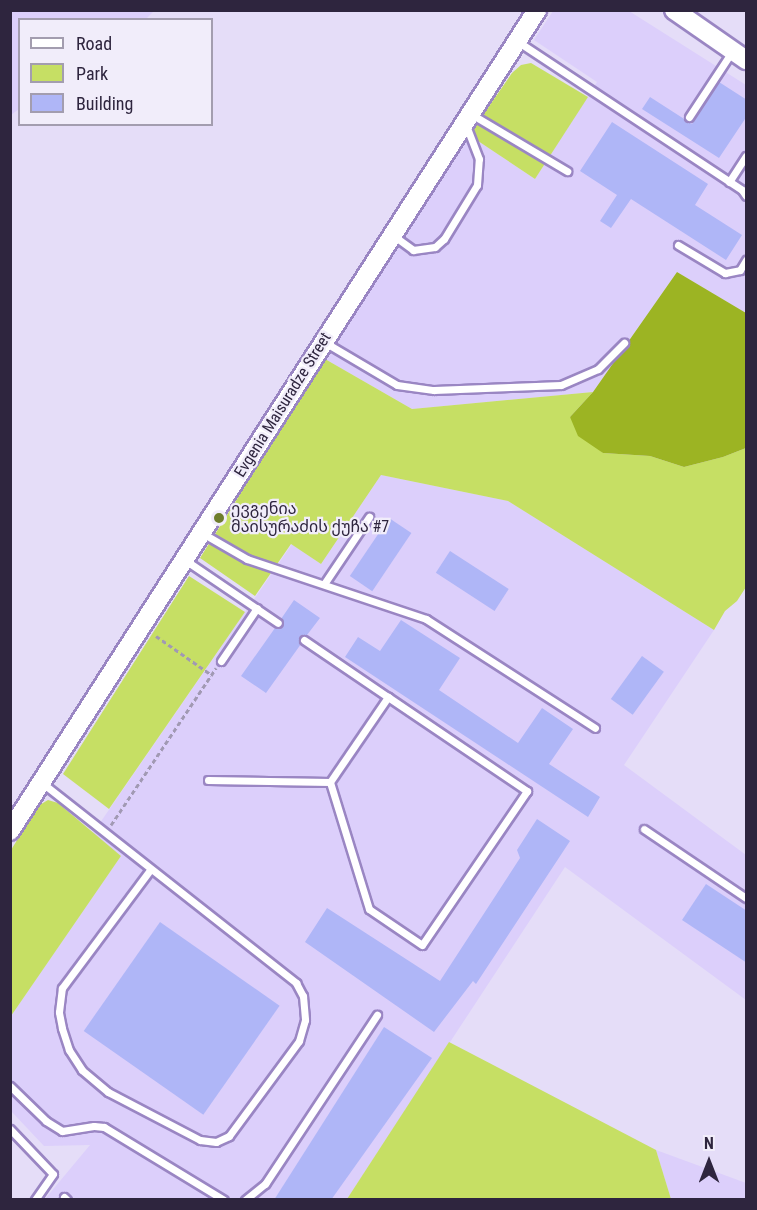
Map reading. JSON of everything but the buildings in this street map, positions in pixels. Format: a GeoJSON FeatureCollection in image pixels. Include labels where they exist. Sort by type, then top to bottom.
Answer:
{"type":"FeatureCollection","features":[{"type":"Feature","properties":{"kind":"street","name":"Evgenia Maisuradze Street"},"geometry":{"type":"LineString","coordinates":[[10,831],[537,10]]}},
{"type":"Feature","properties":{"kind":"street"},"geometry":{"type":"LineString","coordinates":[[674,10],[740,55]]}},
{"type":"Feature","properties":{"kind":"lane"},"geometry":{"type":"LineString","coordinates":[[517,41],[747,196]]}},
{"type":"Feature","properties":{"kind":"lane"},"geometry":{"type":"LineString","coordinates":[[689,117],[740,55]]}},
{"type":"Feature","properties":{"kind":"lane"},"geometry":{"type":"LineString","coordinates":[[468,118],[567,171]]}},
{"type":"Feature","properties":{"kind":"lane"},"geometry":{"type":"LineString","coordinates":[[392,235],[412,250],[435,247],[444,239],[477,185],[479,159],[468,118]]}},
{"type":"Feature","properties":{"kind":"lane"},"geometry":{"type":"LineString","coordinates":[[729,182],[747,156]]}},
{"type":"Feature","properties":{"kind":"lane"},"geometry":{"type":"LineString","coordinates":[[678,245],[725,273],[740,270],[747,260]]}},
{"type":"Feature","properties":{"kind":"lane"},"geometry":{"type":"LineString","coordinates":[[323,342],[397,385],[434,390],[561,385],[598,369],[624,343]]}},
{"type":"Feature","properties":{"kind":"lane"},"geometry":{"type":"LineString","coordinates":[[324,585],[369,517]]}},
{"type":"Feature","properties":{"kind":"lane"},"geometry":{"type":"LineString","coordinates":[[202,533],[247,559],[426,619],[595,728]]}},
{"type":"Feature","properties":{"kind":"lane"},"geometry":{"type":"LineString","coordinates":[[185,560],[278,623]]}},
{"type":"Feature","properties":{"kind":"lane"},"geometry":{"type":"LineString","coordinates":[[221,661],[256,608]]}},
{"type":"Feature","properties":{"kind":"lane"},"geometry":{"type":"LineString","coordinates":[[304,640],[527,791],[422,945],[369,909],[330,782]]}},
{"type":"Feature","properties":{"kind":"lane"},"geometry":{"type":"LineString","coordinates":[[330,782],[388,697]]}},
{"type":"Feature","properties":{"kind":"lane"},"geometry":{"type":"LineString","coordinates":[[208,780],[330,782]]}},
{"type":"Feature","properties":{"kind":"lane"},"geometry":{"type":"LineString","coordinates":[[41,782],[296,983],[303,996],[306,1020],[299,1041],[229,1136],[216,1142],[200,1140],[108,1092],[82,1070],[69,1050],[62,1028],[59,1012],[62,988],[150,870]]}},
{"type":"Feature","properties":{"kind":"lane"},"geometry":{"type":"LineString","coordinates":[[644,829],[747,898]]}},
{"type":"Feature","properties":{"kind":"lane"},"geometry":{"type":"LineString","coordinates":[[245,1200],[265,1184],[377,1015]]}},
{"type":"Feature","properties":{"kind":"lane"},"geometry":{"type":"LineString","coordinates":[[10,1086],[45,1121],[62,1131],[94,1126],[104,1127],[224,1200]]}},
{"type":"Feature","properties":{"kind":"lane"},"geometry":{"type":"LineString","coordinates":[[10,1129],[54,1174],[34,1200]]}},
{"type":"Feature","properties":{"kind":"path"},"geometry":{"type":"LineString","coordinates":[[142,626],[212,675]]}},
{"type":"Feature","properties":{"kind":"path"},"geometry":{"type":"LineString","coordinates":[[105,834],[221,661]]}},
{"type":"Feature","properties":{"kind":"shaded area"},"geometry":{"type":"Polygon","coordinates":[[[11,10],[154,10],[147,18],[18,18],[18,110],[11,115],[11,10]]]}},
{"type":"Feature","properties":{"kind":"shaded area"},"geometry":{"type":"Polygon","coordinates":[[[553,11],[629,11],[746,85],[746,313],[677,272],[593,392],[412,409],[325,359],[469,135],[535,179],[597,82],[534,40],[553,11]]]}},
{"type":"Feature","properties":{"kind":"shaded area"},"geometry":{"type":"Polygon","coordinates":[[[381,475],[508,501],[714,630],[624,765],[746,855],[746,1000],[565,867],[347,1199],[45,1199],[90,1145],[44,1146],[11,1111],[11,1016],[121,856],[93,833],[292,544],[321,564],[381,475]]]}},
{"type":"Feature","properties":{"kind":"shaded area"},"geometry":{"type":"Polygon","coordinates":[[[656,1150],[746,1183],[746,1199],[671,1199],[656,1150]]]}},
{"type":"Feature","properties":{"kind":"green space"},"geometry":{"type":"Polygon","coordinates":[[[531,63],[588,97],[535,179],[469,135],[512,73],[521,65],[531,63]]]}},
{"type":"Feature","properties":{"kind":"green space"},"geometry":{"type":"Polygon","coordinates":[[[677,272],[746,313],[746,448],[723,457],[684,467],[650,456],[603,453],[578,436],[570,417],[593,392],[677,272]]]}},
{"type":"Feature","properties":{"kind":"green space"},"geometry":{"type":"Polygon","coordinates":[[[325,359],[412,409],[593,392],[570,417],[603,453],[650,456],[684,467],[723,457],[746,448],[746,587],[737,601],[725,611],[714,630],[508,501],[381,475],[321,564],[291,544],[255,596],[200,558],[325,359]]]}},
{"type":"Feature","properties":{"kind":"green space"},"geometry":{"type":"Polygon","coordinates":[[[189,576],[245,612],[109,809],[63,774],[189,576]]]}},
{"type":"Feature","properties":{"kind":"green space"},"geometry":{"type":"Polygon","coordinates":[[[48,800],[58,803],[121,856],[11,1016],[11,850],[38,806],[48,800]]]}},
{"type":"Feature","properties":{"kind":"green space"},"geometry":{"type":"Polygon","coordinates":[[[449,1042],[656,1150],[671,1199],[347,1199],[449,1042]]]}},
{"type":"Feature","properties":{"kind":"place","name":"ევგენია მაისურაძის ქუჩა #7"},"geometry":{"type":"Point","coordinates":[219,518]}}]}
